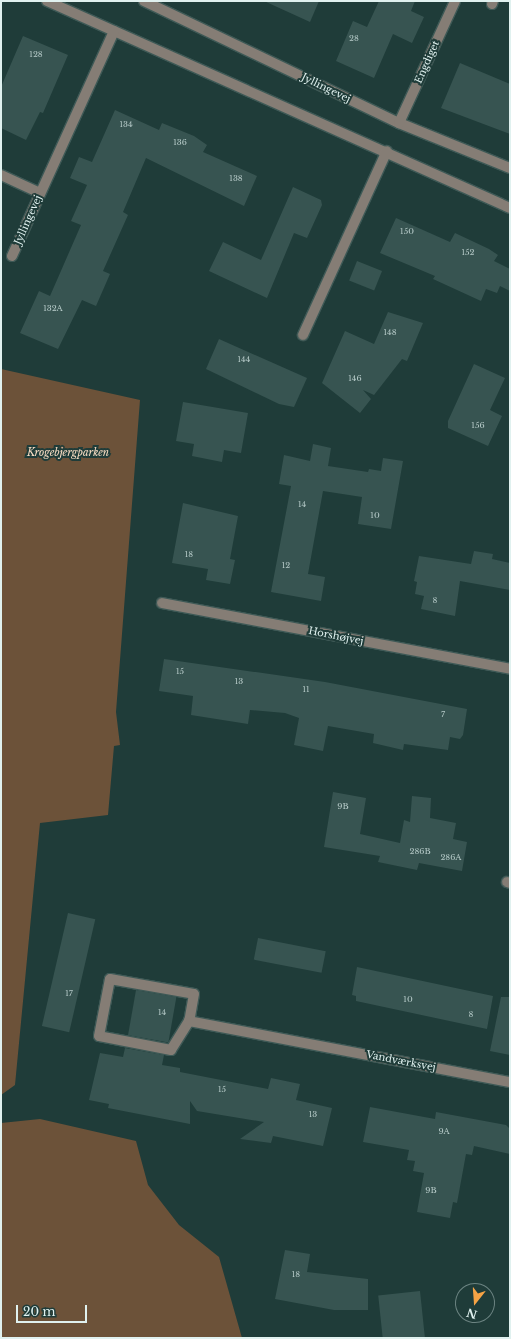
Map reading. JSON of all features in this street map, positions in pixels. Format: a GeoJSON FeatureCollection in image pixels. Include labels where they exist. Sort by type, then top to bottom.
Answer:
{"type":"FeatureCollection","features":[{"type":"Feature","properties":{"kind":"street"},"geometry":{"type":"LineString","coordinates":[[47,1],[387,151],[510,208]]}},
{"type":"Feature","properties":{"kind":"street","name":"Jyllingevej"},"geometry":{"type":"LineString","coordinates":[[144,1],[399,123],[510,168]]}},
{"type":"Feature","properties":{"kind":"street","name":"Engdiget"},"geometry":{"type":"LineString","coordinates":[[399,123],[455,1]]}},
{"type":"Feature","properties":{"kind":"street","name":"Jyllingevej"},"geometry":{"type":"LineString","coordinates":[[12,256],[114,31]]}},
{"type":"Feature","properties":{"kind":"street"},"geometry":{"type":"LineString","coordinates":[[303,334],[387,151]]}},
{"type":"Feature","properties":{"kind":"street"},"geometry":{"type":"LineString","coordinates":[[1,175],[40,193]]}},
{"type":"Feature","properties":{"kind":"street","name":"Horshøjvej"},"geometry":{"type":"LineString","coordinates":[[162,603],[510,669]]}},
{"type":"Feature","properties":{"kind":"street"},"geometry":{"type":"LineString","coordinates":[[110,978],[194,994],[189,1021],[171,1050],[99,1036],[110,978]]}},
{"type":"Feature","properties":{"kind":"street","name":"Vandværksvej"},"geometry":{"type":"LineString","coordinates":[[189,1021],[510,1082]]}},
{"type":"Feature","properties":{"kind":"green space","name":"Krogebjergparken"},"geometry":{"type":"Polygon","coordinates":[[[1,369],[140,400],[116,712],[120,745],[114,746],[108,815],[40,823],[15,1085],[1,1095],[1,369]]]}},
{"type":"Feature","properties":{"kind":"green space"},"geometry":{"type":"Polygon","coordinates":[[[40,1119],[136,1141],[148,1185],[179,1225],[219,1257],[242,1338],[1,1338],[1,1123],[40,1119]]]}},
{"type":"Feature","properties":{"kind":"building"},"geometry":{"type":"Polygon","coordinates":[[[264,1],[319,1],[310,22],[264,1]]]}},
{"type":"Feature","properties":{"kind":"building"},"geometry":{"type":"Polygon","coordinates":[[[379,1],[415,1],[411,11],[424,17],[412,43],[393,34],[374,78],[336,61],[353,21],[367,27],[379,1]]]}},
{"type":"Feature","properties":{"kind":"building"},"geometry":{"type":"Polygon","coordinates":[[[23,36],[68,55],[43,113],[40,112],[26,140],[1,128],[1,87],[23,36]]]}},
{"type":"Feature","properties":{"kind":"building"},"geometry":{"type":"Polygon","coordinates":[[[460,63],[510,84],[510,134],[441,108],[460,63]]]}},
{"type":"Feature","properties":{"kind":"building"},"geometry":{"type":"Polygon","coordinates":[[[115,110],[159,130],[162,123],[194,136],[207,145],[203,152],[257,176],[244,206],[146,158],[123,212],[128,215],[103,271],[110,274],[96,306],[82,300],[58,349],[20,333],[39,291],[50,296],[81,225],[71,221],[87,185],[70,178],[79,157],[92,162],[115,110]]]}},
{"type":"Feature","properties":{"kind":"building"},"geometry":{"type":"Polygon","coordinates":[[[293,187],[321,200],[322,205],[307,238],[294,233],[267,298],[209,271],[223,242],[261,260],[293,187]]]}},
{"type":"Feature","properties":{"kind":"building"},"geometry":{"type":"Polygon","coordinates":[[[396,218],[450,242],[455,233],[489,249],[498,255],[494,261],[510,269],[510,291],[500,286],[497,293],[486,289],[481,301],[433,279],[435,276],[380,253],[396,218]]]}},
{"type":"Feature","properties":{"kind":"building"},"geometry":{"type":"Polygon","coordinates":[[[357,261],[382,271],[374,291],[349,280],[357,261]]]}},
{"type":"Feature","properties":{"kind":"building"},"geometry":{"type":"Polygon","coordinates":[[[388,312],[423,323],[407,361],[402,359],[374,395],[363,390],[371,399],[360,413],[322,383],[345,331],[374,344],[388,312]]]}},
{"type":"Feature","properties":{"kind":"building"},"geometry":{"type":"Polygon","coordinates":[[[219,339],[307,378],[294,407],[279,404],[206,369],[219,339]]]}},
{"type":"Feature","properties":{"kind":"building"},"geometry":{"type":"Polygon","coordinates":[[[474,364],[505,378],[490,410],[502,416],[488,446],[448,428],[448,421],[474,364]]]}},
{"type":"Feature","properties":{"kind":"building"},"geometry":{"type":"Polygon","coordinates":[[[183,402],[248,413],[241,453],[224,450],[222,462],[192,456],[194,444],[176,441],[183,402]]]}},
{"type":"Feature","properties":{"kind":"building"},"geometry":{"type":"Polygon","coordinates":[[[313,444],[331,448],[328,466],[368,472],[369,469],[381,471],[383,458],[403,461],[391,529],[358,524],[362,497],[323,491],[308,574],[325,577],[321,601],[271,592],[291,486],[279,484],[284,455],[310,461],[313,444]]]}},
{"type":"Feature","properties":{"kind":"building"},"geometry":{"type":"Polygon","coordinates":[[[183,503],[238,516],[230,559],[235,560],[230,584],[206,580],[208,569],[172,563],[183,503]]]}},
{"type":"Feature","properties":{"kind":"building"},"geometry":{"type":"Polygon","coordinates":[[[474,551],[493,554],[492,559],[510,563],[510,590],[460,581],[455,616],[421,609],[424,596],[415,594],[417,582],[414,581],[419,556],[471,564],[474,551]]]}},
{"type":"Feature","properties":{"kind":"building"},"geometry":{"type":"Polygon","coordinates":[[[164,659],[325,682],[467,709],[463,735],[460,739],[450,737],[448,750],[404,744],[403,750],[373,743],[374,734],[328,726],[323,751],[294,745],[299,718],[285,713],[250,710],[248,724],[191,715],[193,696],[159,691],[164,659]]]}},
{"type":"Feature","properties":{"kind":"building"},"geometry":{"type":"Polygon","coordinates":[[[333,792],[366,798],[360,834],[400,843],[404,820],[410,822],[412,796],[431,798],[430,818],[456,823],[453,839],[467,842],[462,871],[419,863],[417,870],[378,862],[380,856],[324,847],[333,792]]]}},
{"type":"Feature","properties":{"kind":"building"},"geometry":{"type":"Polygon","coordinates":[[[68,913],[95,919],[69,1032],[42,1026],[68,913]]]}},
{"type":"Feature","properties":{"kind":"building"},"geometry":{"type":"Polygon","coordinates":[[[258,938],[326,951],[322,973],[254,960],[258,938]]]}},
{"type":"Feature","properties":{"kind":"building"},"geometry":{"type":"Polygon","coordinates":[[[357,967],[493,996],[487,1029],[356,1001],[356,996],[352,995],[357,967]]]}},
{"type":"Feature","properties":{"kind":"building"},"geometry":{"type":"Polygon","coordinates":[[[136,990],[176,997],[168,1042],[128,1035],[136,990]]]}},
{"type":"Feature","properties":{"kind":"building"},"geometry":{"type":"Polygon","coordinates":[[[501,997],[510,997],[510,1055],[490,1051],[501,997]]]}},
{"type":"Feature","properties":{"kind":"building"},"geometry":{"type":"Polygon","coordinates":[[[125,1048],[164,1055],[162,1065],[180,1068],[180,1072],[268,1089],[271,1078],[300,1084],[296,1100],[332,1108],[323,1146],[273,1136],[271,1143],[240,1139],[264,1122],[197,1111],[190,1101],[190,1124],[108,1108],[109,1104],[89,1100],[100,1053],[123,1057],[125,1048]]]}},
{"type":"Feature","properties":{"kind":"building"},"geometry":{"type":"Polygon","coordinates":[[[370,1107],[435,1119],[436,1112],[506,1125],[510,1129],[510,1154],[474,1146],[472,1155],[466,1154],[457,1203],[453,1202],[450,1218],[417,1212],[424,1173],[413,1171],[415,1161],[407,1160],[409,1150],[363,1142],[370,1107]]]}},
{"type":"Feature","properties":{"kind":"building"},"geometry":{"type":"Polygon","coordinates":[[[285,1250],[310,1254],[307,1272],[368,1279],[368,1310],[334,1310],[275,1299],[285,1250]]]}},
{"type":"Feature","properties":{"kind":"building"},"geometry":{"type":"Polygon","coordinates":[[[420,1291],[425,1338],[383,1338],[378,1295],[420,1291]]]}}]}
